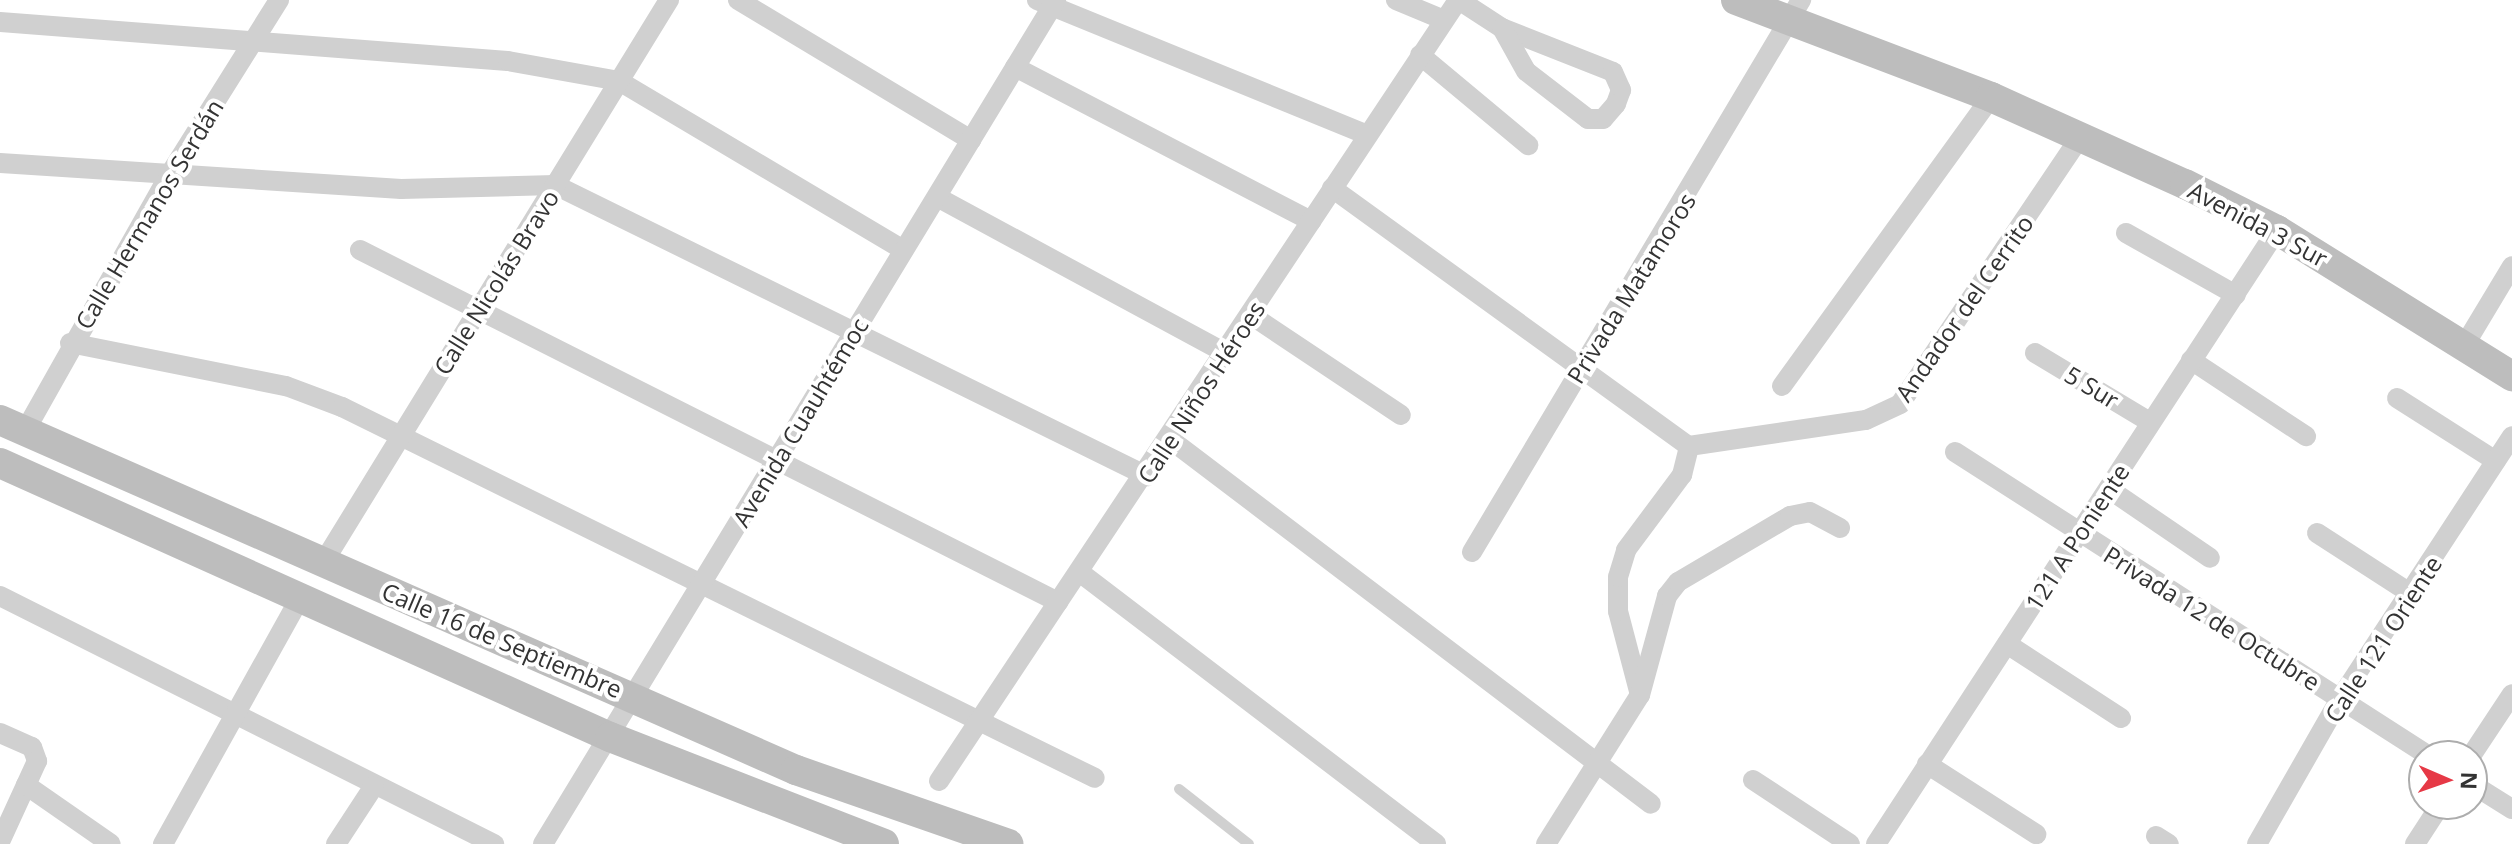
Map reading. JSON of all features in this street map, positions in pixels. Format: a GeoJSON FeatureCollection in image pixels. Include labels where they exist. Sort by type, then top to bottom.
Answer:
{"type":"FeatureCollection","features":[{"type":"Feature","properties":{"kind":"main road","name":"Avenida 3 Sur"},"geometry":{"type":"LineString","coordinates":[[1736,0],[1795,12],[2080,137],[2277,230],[2512,376]]}},
{"type":"Feature","properties":{"kind":"main road","name":"Calle 16 de Septiembre"},"geometry":{"type":"LineString","coordinates":[[13,426],[634,696],[796,770],[1009,844]]}},
{"type":"Feature","properties":{"kind":"main road","name":"Calle 16 de Septiembre"},"geometry":{"type":"LineString","coordinates":[[0,463],[610,737],[884,844]]}},
{"type":"Feature","properties":{"kind":"street","name":"Calle Hermanos Serdán"},"geometry":{"type":"LineString","coordinates":[[13,426],[70,343],[168,177],[279,0]]}},
{"type":"Feature","properties":{"kind":"street","name":"Calle Nicolás Bravo"},"geometry":{"type":"LineString","coordinates":[[323,563],[669,0]]}},
{"type":"Feature","properties":{"kind":"street"},"geometry":{"type":"LineString","coordinates":[[738,0],[971,140]]}},
{"type":"Feature","properties":{"kind":"street"},"geometry":{"type":"LineString","coordinates":[[1396,0],[1444,20]]}},
{"type":"Feature","properties":{"kind":"street"},"geometry":{"type":"LineString","coordinates":[[1458,0],[1502,28],[1613,72],[1621,90],[1616,104],[1603,119],[1588,119],[1526,71],[1502,28]]}},
{"type":"Feature","properties":{"kind":"street","name":"Calle Niños Héroes"},"geometry":{"type":"LineString","coordinates":[[939,781],[977,717],[1058,602],[1082,574],[1458,0]]}},
{"type":"Feature","properties":{"kind":"street"},"geometry":{"type":"LineString","coordinates":[[1048,2],[1367,135]]}},
{"type":"Feature","properties":{"kind":"street","name":"Avenida Cuauhtémoc"},"geometry":{"type":"LineString","coordinates":[[543,844],[1015,67],[1048,2]]}},
{"type":"Feature","properties":{"kind":"street","name":"Privada Matamoros"},"geometry":{"type":"LineString","coordinates":[[1472,552],[1795,12]]}},
{"type":"Feature","properties":{"kind":"street"},"geometry":{"type":"LineString","coordinates":[[0,22],[253,45],[508,61],[619,81],[904,250]]}},
{"type":"Feature","properties":{"kind":"street"},"geometry":{"type":"LineString","coordinates":[[1420,55],[1528,145]]}},
{"type":"Feature","properties":{"kind":"street"},"geometry":{"type":"LineString","coordinates":[[1015,67],[1311,221]]}},
{"type":"Feature","properties":{"kind":"street"},"geometry":{"type":"LineString","coordinates":[[1782,386],[1991,97]]}},
{"type":"Feature","properties":{"kind":"street","name":"Andador del Cerrito"},"geometry":{"type":"LineString","coordinates":[[1689,446],[1866,420],[1900,404],[2080,137]]}},
{"type":"Feature","properties":{"kind":"street"},"geometry":{"type":"LineString","coordinates":[[0,163],[168,177],[401,189],[555,185],[1147,476]]}},
{"type":"Feature","properties":{"kind":"street"},"geometry":{"type":"LineString","coordinates":[[1332,188],[1584,364],[1689,446],[1682,475],[1626,550],[1618,577],[1618,611],[1640,695]]}},
{"type":"Feature","properties":{"kind":"street"},"geometry":{"type":"LineString","coordinates":[[937,197],[1226,353]]}},
{"type":"Feature","properties":{"kind":"street","name":"121 A Poniente"},"geometry":{"type":"LineString","coordinates":[[1876,844],[2081,535],[2150,422],[2277,230]]}},
{"type":"Feature","properties":{"kind":"street"},"geometry":{"type":"LineString","coordinates":[[2126,233],[2236,295]]}},
{"type":"Feature","properties":{"kind":"street"},"geometry":{"type":"LineString","coordinates":[[360,250],[658,406],[778,459],[1058,602]]}},
{"type":"Feature","properties":{"kind":"street"},"geometry":{"type":"LineString","coordinates":[[2464,346],[2512,266]]}},
{"type":"Feature","properties":{"kind":"street"},"geometry":{"type":"LineString","coordinates":[[1251,315],[1401,415]]}},
{"type":"Feature","properties":{"kind":"street"},"geometry":{"type":"LineString","coordinates":[[70,343],[286,386],[402,435],[704,580],[1095,778]]}},
{"type":"Feature","properties":{"kind":"street","name":"5 Sur"},"geometry":{"type":"LineString","coordinates":[[2035,353],[2150,422]]}},
{"type":"Feature","properties":{"kind":"street"},"geometry":{"type":"LineString","coordinates":[[2191,360],[2306,436]]}},
{"type":"Feature","properties":{"kind":"street"},"geometry":{"type":"LineString","coordinates":[[2397,398],[2496,461]]}},
{"type":"Feature","properties":{"kind":"street","name":"Calle 121 Oriente"},"geometry":{"type":"LineString","coordinates":[[2257,844],[2340,699],[2413,595],[2512,436]]}},
{"type":"Feature","properties":{"kind":"street"},"geometry":{"type":"LineString","coordinates":[[1171,440],[1651,804]]}},
{"type":"Feature","properties":{"kind":"street","name":"Privada 12 de Octubre"},"geometry":{"type":"LineString","coordinates":[[1955,452],[2408,743]]}},
{"type":"Feature","properties":{"kind":"street"},"geometry":{"type":"LineString","coordinates":[[2109,489],[2210,558]]}},
{"type":"Feature","properties":{"kind":"street"},"geometry":{"type":"LineString","coordinates":[[1546,844],[1600,763],[1640,695],[1667,596],[1693,569],[1790,516],[1810,512],[1840,528]]}},
{"type":"Feature","properties":{"kind":"street"},"geometry":{"type":"LineString","coordinates":[[2317,533],[2413,595]]}},
{"type":"Feature","properties":{"kind":"street"},"geometry":{"type":"LineString","coordinates":[[1082,574],[1436,844]]}},
{"type":"Feature","properties":{"kind":"street"},"geometry":{"type":"LineString","coordinates":[[0,596],[494,844]]}},
{"type":"Feature","properties":{"kind":"street"},"geometry":{"type":"LineString","coordinates":[[163,844],[300,598]]}},
{"type":"Feature","properties":{"kind":"street"},"geometry":{"type":"LineString","coordinates":[[2007,644],[2121,718]]}},
{"type":"Feature","properties":{"kind":"street"},"geometry":{"type":"LineString","coordinates":[[2482,740],[2512,694]]}},
{"type":"Feature","properties":{"kind":"street"},"geometry":{"type":"LineString","coordinates":[[0,733],[36,754],[26,785],[0,842]]}},
{"type":"Feature","properties":{"kind":"street"},"geometry":{"type":"LineString","coordinates":[[1927,764],[2036,834]]}},
{"type":"Feature","properties":{"kind":"street"},"geometry":{"type":"LineString","coordinates":[[1753,780],[1850,844]]}},
{"type":"Feature","properties":{"kind":"street"},"geometry":{"type":"LineString","coordinates":[[26,785],[111,844]]}},
{"type":"Feature","properties":{"kind":"street"},"geometry":{"type":"LineString","coordinates":[[336,844],[374,786]]}},
{"type":"Feature","properties":{"kind":"street"},"geometry":{"type":"LineString","coordinates":[[2488,794],[2512,809]]}},
{"type":"Feature","properties":{"kind":"street"},"geometry":{"type":"LineString","coordinates":[[2415,844],[2431,820]]}},
{"type":"Feature","properties":{"kind":"lane"},"geometry":{"type":"LineString","coordinates":[[1179,789],[1249,844]]}}]}
